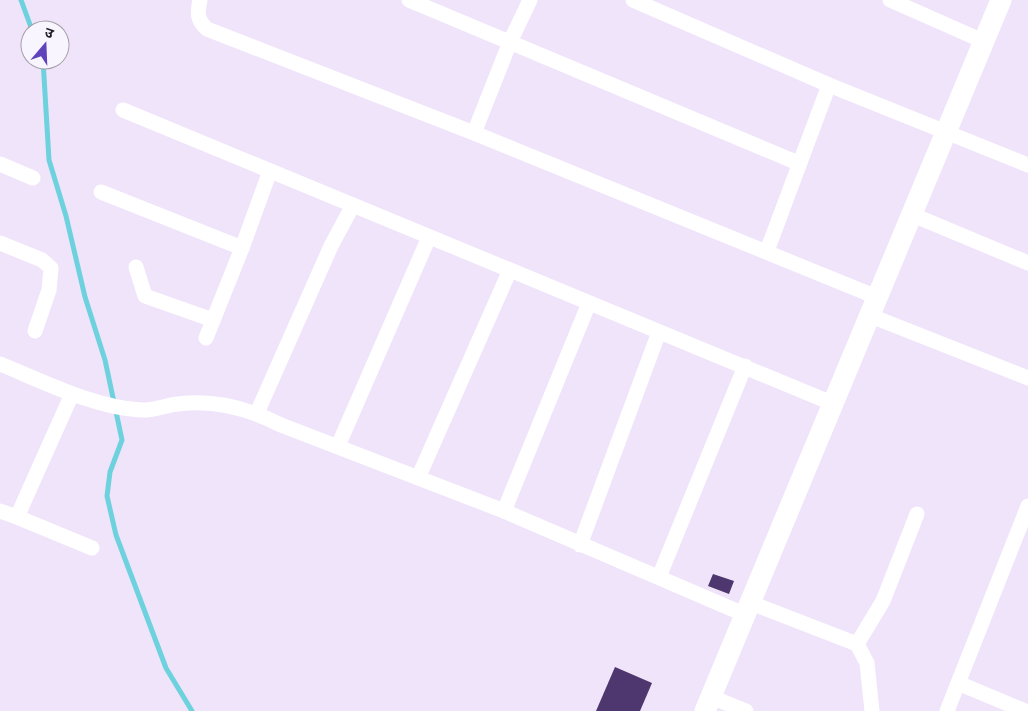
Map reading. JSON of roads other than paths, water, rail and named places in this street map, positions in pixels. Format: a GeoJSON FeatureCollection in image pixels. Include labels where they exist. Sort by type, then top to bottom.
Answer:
{"type":"FeatureCollection","features":[{"type":"Feature","properties":{"kind":"street"},"geometry":{"type":"LineString","coordinates":[[200,0],[199,22],[207,29],[474,133],[767,251],[875,307],[1028,378]]}},
{"type":"Feature","properties":{"kind":"street"},"geometry":{"type":"LineString","coordinates":[[409,0],[798,164]]}},
{"type":"Feature","properties":{"kind":"street"},"geometry":{"type":"LineString","coordinates":[[474,133],[510,42],[530,0]]}},
{"type":"Feature","properties":{"kind":"street"},"geometry":{"type":"LineString","coordinates":[[633,0],[829,85],[1028,165]]}},
{"type":"Feature","properties":{"kind":"street"},"geometry":{"type":"LineString","coordinates":[[890,0],[983,42]]}},
{"type":"Feature","properties":{"kind":"street"},"geometry":{"type":"LineString","coordinates":[[746,711],[708,704],[875,307],[1001,0]]}},
{"type":"Feature","properties":{"kind":"street"},"geometry":{"type":"LineString","coordinates":[[767,251],[829,85]]}},
{"type":"Feature","properties":{"kind":"street"},"geometry":{"type":"LineString","coordinates":[[123,110],[834,404]]}},
{"type":"Feature","properties":{"kind":"street"},"geometry":{"type":"LineString","coordinates":[[0,164],[34,178]]}},
{"type":"Feature","properties":{"kind":"street"},"geometry":{"type":"LineString","coordinates":[[206,338],[270,171]]}},
{"type":"Feature","properties":{"kind":"street"},"geometry":{"type":"LineString","coordinates":[[101,192],[242,248]]}},
{"type":"Feature","properties":{"kind":"street"},"geometry":{"type":"LineString","coordinates":[[257,413],[330,246],[353,205]]}},
{"type":"Feature","properties":{"kind":"street"},"geometry":{"type":"LineString","coordinates":[[913,215],[1028,263]]}},
{"type":"Feature","properties":{"kind":"street"},"geometry":{"type":"LineString","coordinates":[[338,446],[429,237]]}},
{"type":"Feature","properties":{"kind":"street"},"geometry":{"type":"LineString","coordinates":[[0,243],[42,260],[51,268],[49,290],[34,332]]}},
{"type":"Feature","properties":{"kind":"street"},"geometry":{"type":"LineString","coordinates":[[136,267],[145,296],[213,320]]}},
{"type":"Feature","properties":{"kind":"street"},"geometry":{"type":"LineString","coordinates":[[418,478],[510,270]]}},
{"type":"Feature","properties":{"kind":"street"},"geometry":{"type":"LineString","coordinates":[[504,511],[589,303]]}},
{"type":"Feature","properties":{"kind":"street"},"geometry":{"type":"LineString","coordinates":[[580,545],[659,332]]}},
{"type":"Feature","properties":{"kind":"street"},"geometry":{"type":"LineString","coordinates":[[0,364],[72,394],[127,408],[142,410],[179,403],[217,402],[257,413],[280,425],[504,511],[580,545],[659,577],[748,609],[856,644],[867,663],[872,711]]}},
{"type":"Feature","properties":{"kind":"street"},"geometry":{"type":"LineString","coordinates":[[659,577],[745,366]]}},
{"type":"Feature","properties":{"kind":"street"},"geometry":{"type":"LineString","coordinates":[[16,517],[72,394]]}},
{"type":"Feature","properties":{"kind":"street"},"geometry":{"type":"LineString","coordinates":[[946,711],[1028,506]]}},
{"type":"Feature","properties":{"kind":"street"},"geometry":{"type":"LineString","coordinates":[[0,511],[92,548]]}},
{"type":"Feature","properties":{"kind":"street"},"geometry":{"type":"LineString","coordinates":[[856,644],[883,601],[917,514]]}},
{"type":"Feature","properties":{"kind":"street"},"geometry":{"type":"LineString","coordinates":[[958,683],[1024,711]]}},
{"type":"Feature","properties":{"kind":"waterway"},"geometry":{"type":"LineString","coordinates":[[21,0],[28,20]]}},
{"type":"Feature","properties":{"kind":"waterway"},"geometry":{"type":"LineString","coordinates":[[44,70],[49,160],[66,216],[85,297],[105,360],[122,440],[110,472],[107,496],[116,535],[166,668],[192,711]]}}]}
